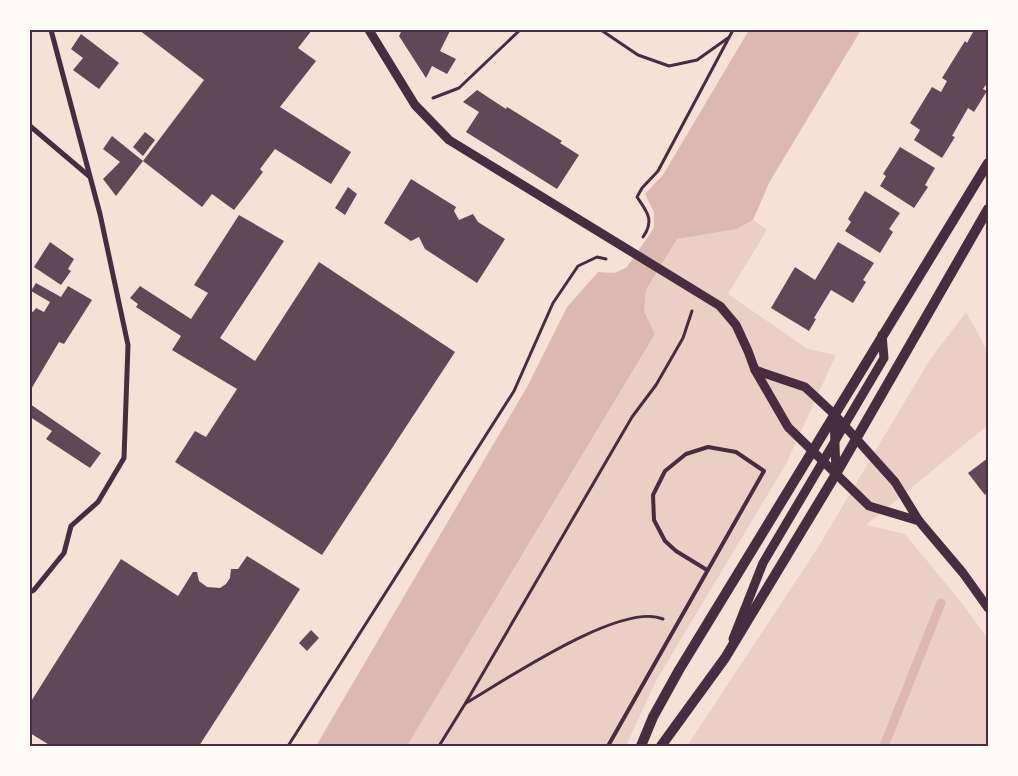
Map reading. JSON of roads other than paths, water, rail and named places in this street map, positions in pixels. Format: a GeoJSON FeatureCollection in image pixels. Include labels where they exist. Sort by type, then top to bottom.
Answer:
{"type":"FeatureCollection","features":[{"type":"Feature","properties":{"kind":"main road"},"geometry":{"type":"LineString","coordinates":[[641,746],[653,717],[679,670],[988,163]]}},
{"type":"Feature","properties":{"kind":"main road"},"geometry":{"type":"LineString","coordinates":[[661,746],[725,658],[836,474],[988,209]]}},
{"type":"Feature","properties":{"kind":"street"},"geometry":{"type":"LineString","coordinates":[[30,592],[34,590],[64,553],[71,526],[98,502],[124,458],[128,345],[100,214],[51,30]]}},
{"type":"Feature","properties":{"kind":"street"},"geometry":{"type":"LineString","coordinates":[[369,30],[415,105],[449,140],[720,306],[736,326],[755,370],[788,427],[869,506],[919,521]]}},
{"type":"Feature","properties":{"kind":"street"},"geometry":{"type":"LineString","coordinates":[[30,126],[90,176]]}},
{"type":"Feature","properties":{"kind":"street"},"geometry":{"type":"LineString","coordinates":[[725,658],[763,563],[884,358],[882,335]]}},
{"type":"Feature","properties":{"kind":"street"},"geometry":{"type":"LineString","coordinates":[[755,370],[804,387],[834,414],[895,482],[919,521],[963,573],[988,608]]}},
{"type":"Feature","properties":{"kind":"street"},"geometry":{"type":"LineString","coordinates":[[834,414],[836,474]]}},
{"type":"Feature","properties":{"kind":"lane"},"geometry":{"type":"LineString","coordinates":[[608,746],[764,471],[736,452],[708,447],[686,454],[665,471],[653,495],[654,520],[665,541],[676,551],[707,570]]}},
{"type":"Feature","properties":{"kind":"waterway"},"geometry":{"type":"LineString","coordinates":[[884,746],[941,603]]}}]}
